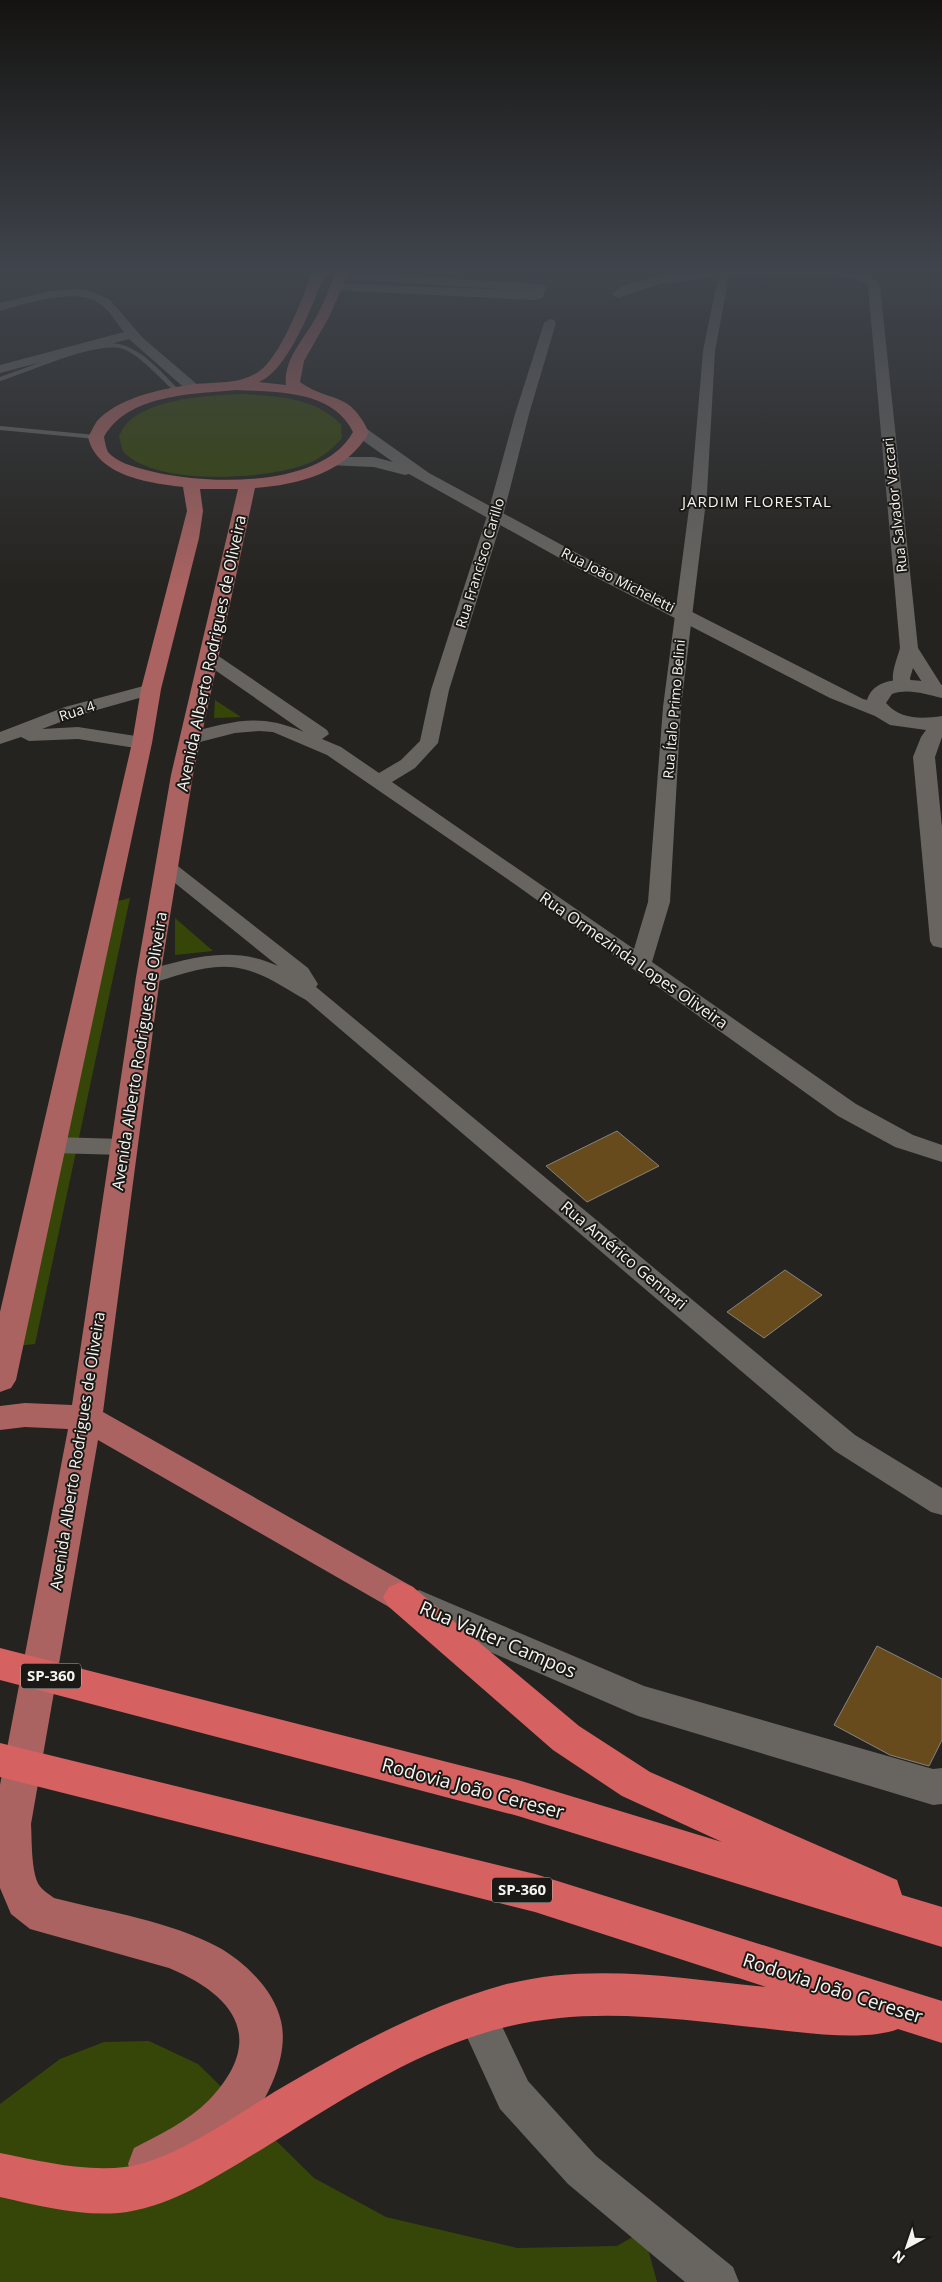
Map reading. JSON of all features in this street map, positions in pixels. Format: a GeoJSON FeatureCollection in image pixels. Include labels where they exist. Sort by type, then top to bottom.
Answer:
{"type":"FeatureCollection","features":[{"type":"Feature","properties":{"kind":"highway"},"geometry":{"type":"LineString","coordinates":[[401,1597],[566,1738],[636,1784],[942,1920]]}},
{"type":"Feature","properties":{"kind":"highway","name":"Rodovia João Cereser"},"geometry":{"type":"LineString","coordinates":[[0,1664],[518,1798],[942,1927]]}},
{"type":"Feature","properties":{"kind":"highway","name":"Rodovia João Cereser"},"geometry":{"type":"LineString","coordinates":[[0,1760],[535,1894],[926,2017]]}},
{"type":"Feature","properties":{"kind":"highway"},"geometry":{"type":"LineString","coordinates":[[0,2175],[43,2185],[97,2190],[137,2188],[171,2176],[350,2071],[475,2013],[541,1998],[604,1993],[777,2009],[926,2017]]}},
{"type":"Feature","properties":{"kind":"main road"},"geometry":{"type":"LineString","coordinates":[[237,386],[261,375]]}},
{"type":"Feature","properties":{"kind":"main road"},"geometry":{"type":"LineString","coordinates":[[291,375],[293,384],[304,392]]}},
{"type":"Feature","properties":{"kind":"main road"},"geometry":{"type":"LineString","coordinates":[[237,386],[272,387],[304,392],[328,399],[347,409],[358,420],[361,432],[353,448],[333,462],[309,471],[248,483],[191,483],[151,477],[119,467],[100,453],[96,437],[105,421],[126,407],[157,396],[178,392],[237,386]]}},
{"type":"Feature","properties":{"kind":"main road"},"geometry":{"type":"LineString","coordinates":[[0,1380],[142,743],[151,689],[190,538],[195,511],[191,483]]}},
{"type":"Feature","properties":{"kind":"main road","name":"Avenida Alberto Rodrigues de Oliveira"},"geometry":{"type":"LineString","coordinates":[[97,2190],[181,2148],[222,2118],[248,2087],[260,2053],[260,2021],[243,1992],[204,1962],[170,1948],[44,1915],[25,1900],[17,1881],[12,1849],[12,1824],[86,1418],[148,977],[182,775],[192,738],[208,657],[248,483]]}},
{"type":"Feature","properties":{"kind":"main road"},"geometry":{"type":"LineString","coordinates":[[0,1418],[24,1415],[86,1418]]}},
{"type":"Feature","properties":{"kind":"main road","name":"Rua Valter Campos"},"geometry":{"type":"LineString","coordinates":[[86,1418],[401,1597]]}},
{"type":"Feature","properties":{"kind":"street"},"geometry":{"type":"LineString","coordinates":[[179,375],[194,389]]}},
{"type":"Feature","properties":{"kind":"street","name":"Rua Francisco Carillo"},"geometry":{"type":"LineString","coordinates":[[380,781],[408,764],[429,742],[440,690],[495,516],[534,375]]}},
{"type":"Feature","properties":{"kind":"street","name":"Rua Ítalo Primo Belini"},"geometry":{"type":"LineString","coordinates":[[640,964],[659,902],[672,707],[699,493],[707,375]]}},
{"type":"Feature","properties":{"kind":"street","name":"Rua Salvador Vaccari"},"geometry":{"type":"LineString","coordinates":[[884,375],[909,648],[901,678],[896,687]]}},
{"type":"Feature","properties":{"kind":"street","name":"Rua João Micheletti"},"geometry":{"type":"LineString","coordinates":[[361,432],[423,476],[495,516],[578,561],[856,703],[922,724],[942,723]]}},
{"type":"Feature","properties":{"kind":"street","name":"Rua João Micheletti"},"geometry":{"type":"LineString","coordinates":[[333,462],[389,464],[423,476]]}},
{"type":"Feature","properties":{"kind":"street","name":"Rua Salvador Vaccari"},"geometry":{"type":"LineString","coordinates":[[909,648],[939,690]]}},
{"type":"Feature","properties":{"kind":"street","name":"Rua Ormezinda Lopes Oliveira"},"geometry":{"type":"LineString","coordinates":[[208,657],[318,732],[334,752]]}},
{"type":"Feature","properties":{"kind":"street","name":"Rua João Micheletti"},"geometry":{"type":"LineString","coordinates":[[814,681],[852,688],[919,686],[939,690]]}},
{"type":"Feature","properties":{"kind":"street"},"geometry":{"type":"LineString","coordinates":[[896,687],[881,692],[876,698],[876,704],[889,715],[924,757]]}},
{"type":"Feature","properties":{"kind":"street","name":"Rua 4"},"geometry":{"type":"LineString","coordinates":[[2,737],[72,711],[151,689]]}},
{"type":"Feature","properties":{"kind":"street"},"geometry":{"type":"LineString","coordinates":[[942,723],[931,737],[924,757],[942,941]]}},
{"type":"Feature","properties":{"kind":"street","name":"Rua Ormezinda Lopes Oliveira"},"geometry":{"type":"LineString","coordinates":[[192,738],[235,727],[259,724],[277,727],[334,752],[380,781],[847,1110],[904,1141],[942,1154]]}},
{"type":"Feature","properties":{"kind":"street","name":"Rua 4"},"geometry":{"type":"LineString","coordinates":[[2,737],[78,733],[142,743]]}},
{"type":"Feature","properties":{"kind":"street","name":"Rua Américo Gennari"},"geometry":{"type":"LineString","coordinates":[[168,867],[300,973],[314,995]]}},
{"type":"Feature","properties":{"kind":"street","name":"Rua Américo Gennari"},"geometry":{"type":"LineString","coordinates":[[148,977],[183,968],[229,960],[250,963],[314,995],[845,1443],[942,1503]]}},
{"type":"Feature","properties":{"kind":"street"},"geometry":{"type":"LineString","coordinates":[[52,1145],[123,1147]]}},
{"type":"Feature","properties":{"kind":"street","name":"Rua Valter Campos"},"geometry":{"type":"LineString","coordinates":[[401,1597],[638,1700],[933,1788],[942,1786]]}},
{"type":"Feature","properties":{"kind":"street"},"geometry":{"type":"LineString","coordinates":[[475,2013],[514,2094],[582,2170],[718,2282]]}},
{"type":"Feature","properties":{"kind":"lane"},"geometry":{"type":"LineString","coordinates":[[159,375],[178,392]]}},
{"type":"Feature","properties":{"kind":"lane"},"geometry":{"type":"LineString","coordinates":[[0,428],[96,437]]}},
{"type":"Feature","properties":{"kind":"green space"},"geometry":{"type":"Polygon","coordinates":[[[243,394],[296,400],[320,409],[331,415],[341,424],[342,438],[335,446],[309,463],[291,469],[241,476],[185,475],[160,470],[138,463],[123,451],[119,436],[124,427],[138,415],[151,408],[182,399],[243,394]]]}},
{"type":"Feature","properties":{"kind":"green space"},"geometry":{"type":"Polygon","coordinates":[[[215,700],[241,717],[214,718],[215,700]]]}},
{"type":"Feature","properties":{"kind":"green space"},"geometry":{"type":"Polygon","coordinates":[[[130,898],[35,1344],[6,1347],[106,904],[130,898]]]}},
{"type":"Feature","properties":{"kind":"green space"},"geometry":{"type":"Polygon","coordinates":[[[175,918],[213,951],[175,955],[175,918]]]}},
{"type":"Feature","properties":{"kind":"green space"},"geometry":{"type":"Polygon","coordinates":[[[149,2041],[198,2064],[314,2178],[386,2217],[517,2248],[617,2246],[643,2231],[657,2282],[0,2282],[0,2104],[60,2059],[104,2042],[149,2041]]]}},
{"type":"Feature","properties":{"kind":"building"},"geometry":{"type":"Polygon","coordinates":[[[617,1131],[659,1166],[587,1202],[546,1166],[617,1131]]]}},
{"type":"Feature","properties":{"kind":"building"},"geometry":{"type":"Polygon","coordinates":[[[785,1270],[822,1295],[764,1338],[727,1312],[785,1270]]]}},
{"type":"Feature","properties":{"kind":"building"},"geometry":{"type":"Polygon","coordinates":[[[877,1646],[942,1679],[942,1740],[929,1766],[890,1755],[834,1725],[877,1646]]]}},
{"type":"Feature","properties":{"kind":"district","name":"JARDIM FLORESTAL"},"geometry":{"type":"Point","coordinates":[757,502]}}]}
